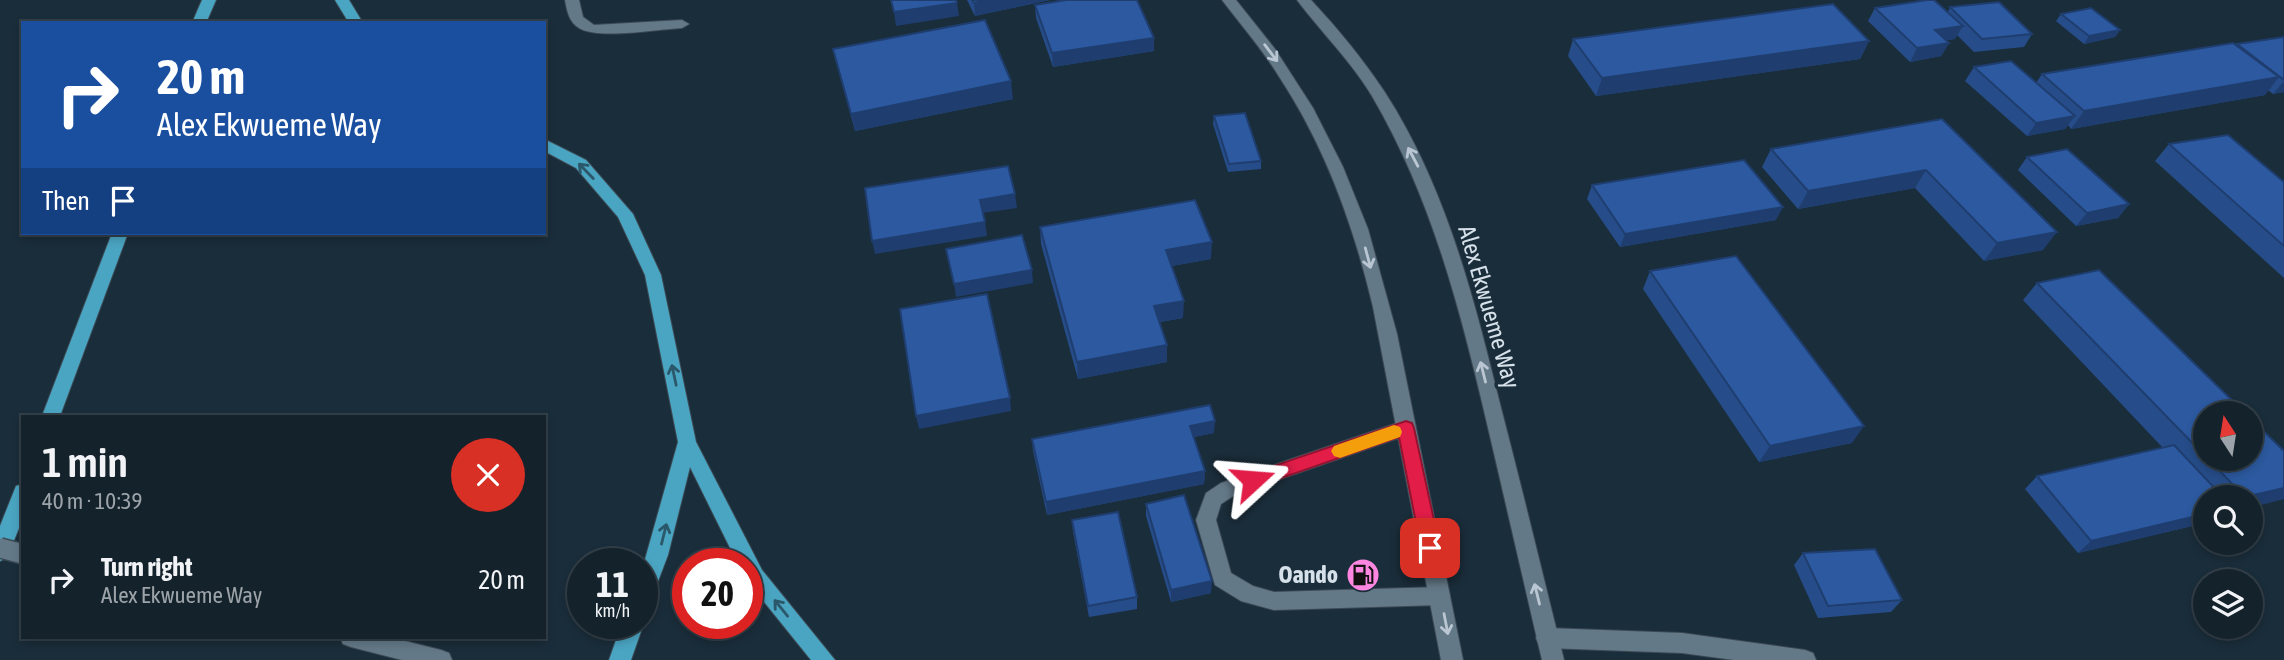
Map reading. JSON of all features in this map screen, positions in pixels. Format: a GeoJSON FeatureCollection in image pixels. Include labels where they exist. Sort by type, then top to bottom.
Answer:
{"type":"FeatureCollection","features":[{"type":"Feature","properties":{"kind":"main road"},"geometry":{"type":"LineString","coordinates":[[200,21],[209,0]]}},
{"type":"Feature","properties":{"kind":"main road"},"geometry":{"type":"LineString","coordinates":[[342,0],[355,21]]}},
{"type":"Feature","properties":{"kind":"main road"},"geometry":{"type":"LineString","coordinates":[[546,145],[581,164],[625,214],[653,275],[687,442],[755,576],[824,660]]}},
{"type":"Feature","properties":{"kind":"main road"},"geometry":{"type":"LineString","coordinates":[[51,415],[119,235]]}},
{"type":"Feature","properties":{"kind":"main road"},"geometry":{"type":"LineString","coordinates":[[658,555],[687,442]]}},
{"type":"Feature","properties":{"kind":"main road"},"geometry":{"type":"LineString","coordinates":[[0,550],[21,497]]}},
{"type":"Feature","properties":{"kind":"main road"},"geometry":{"type":"LineString","coordinates":[[620,660],[627,639]]}},
{"type":"Feature","properties":{"kind":"street"},"geometry":{"type":"LineString","coordinates":[[572,0],[574,15],[580,24],[592,29],[682,24]]}},
{"type":"Feature","properties":{"kind":"street"},"geometry":{"type":"LineString","coordinates":[[1228,0],[1275,58],[1308,110],[1336,166],[1364,243],[1384,317],[1452,660]]}},
{"type":"Feature","properties":{"kind":"street","name":"Alex Ekwueme Way"},"geometry":{"type":"LineString","coordinates":[[1304,0],[1350,55],[1390,115],[1421,173],[1448,242],[1473,330],[1553,660]]}},
{"type":"Feature","properties":{"kind":"street"},"geometry":{"type":"LineString","coordinates":[[1406,428],[1228,489],[1213,499],[1206,520],[1222,579],[1248,594],[1274,601],[1440,596]]}},
{"type":"Feature","properties":{"kind":"street"},"geometry":{"type":"LineString","coordinates":[[0,550],[21,554]]}},
{"type":"Feature","properties":{"kind":"street"},"geometry":{"type":"LineString","coordinates":[[1547,638],[1682,643],[1805,660]]}},
{"type":"Feature","properties":{"kind":"street"},"geometry":{"type":"LineString","coordinates":[[359,639],[441,660]]}},
{"type":"Feature","properties":{"kind":"building"},"geometry":{"type":"Polygon","coordinates":[[[891,0],[956,0],[957,3],[894,12],[891,0]]]}},
{"type":"Feature","properties":{"kind":"building"},"geometry":{"type":"Polygon","coordinates":[[[1066,0],[1137,0],[1154,38],[1052,53],[1035,5],[1066,0]]]}},
{"type":"Feature","properties":{"kind":"building"},"geometry":{"type":"Polygon","coordinates":[[[1934,0],[1963,26],[1935,30],[1949,43],[1917,48],[1875,8],[1934,0]]]}},
{"type":"Feature","properties":{"kind":"building"},"geometry":{"type":"Polygon","coordinates":[[[1999,2],[2032,34],[1982,39],[1950,7],[1999,2]]]}},
{"type":"Feature","properties":{"kind":"building"},"geometry":{"type":"Polygon","coordinates":[[[1833,4],[1869,41],[1602,78],[1573,39],[1833,4]]]}},
{"type":"Feature","properties":{"kind":"building"},"geometry":{"type":"Polygon","coordinates":[[[2091,8],[2120,30],[2089,36],[2061,14],[2091,8]]]}},
{"type":"Feature","properties":{"kind":"building"},"geometry":{"type":"Polygon","coordinates":[[[985,20],[1011,81],[851,114],[833,49],[985,20]]]}},
{"type":"Feature","properties":{"kind":"building"},"geometry":{"type":"Polygon","coordinates":[[[2284,37],[2284,80],[2237,44],[2284,37]]]}},
{"type":"Feature","properties":{"kind":"building"},"geometry":{"type":"Polygon","coordinates":[[[2233,43],[2279,77],[2084,111],[2042,74],[2233,43]]]}},
{"type":"Feature","properties":{"kind":"building"},"geometry":{"type":"Polygon","coordinates":[[[2011,61],[2075,116],[2036,123],[1974,67],[2011,61]]]}},
{"type":"Feature","properties":{"kind":"building"},"geometry":{"type":"Polygon","coordinates":[[[1245,113],[1261,161],[1229,164],[1214,116],[1245,113]]]}},
{"type":"Feature","properties":{"kind":"building"},"geometry":{"type":"Polygon","coordinates":[[[1942,119],[2057,232],[1997,243],[1926,170],[1808,191],[1771,149],[1942,119]]]}},
{"type":"Feature","properties":{"kind":"building"},"geometry":{"type":"Polygon","coordinates":[[[2228,135],[2284,182],[2284,246],[2169,144],[2228,135]]]}},
{"type":"Feature","properties":{"kind":"building"},"geometry":{"type":"Polygon","coordinates":[[[2067,149],[2129,204],[2087,213],[2027,157],[2067,149]]]}},
{"type":"Feature","properties":{"kind":"building"},"geometry":{"type":"Polygon","coordinates":[[[1744,160],[1783,207],[1625,234],[1592,185],[1744,160]]]}},
{"type":"Feature","properties":{"kind":"building"},"geometry":{"type":"Polygon","coordinates":[[[1008,166],[1015,194],[980,200],[985,222],[872,241],[865,188],[1008,166]]]}},
{"type":"Feature","properties":{"kind":"building"},"geometry":{"type":"Polygon","coordinates":[[[1195,200],[1212,242],[1166,250],[1184,301],[1154,306],[1167,345],[1077,362],[1040,227],[1195,200]]]}},
{"type":"Feature","properties":{"kind":"building"},"geometry":{"type":"Polygon","coordinates":[[[1022,235],[1032,270],[954,284],[946,249],[1022,235]]]}},
{"type":"Feature","properties":{"kind":"building"},"geometry":{"type":"Polygon","coordinates":[[[1736,256],[1864,426],[1770,446],[1650,271],[1736,256]]]}},
{"type":"Feature","properties":{"kind":"building"},"geometry":{"type":"Polygon","coordinates":[[[2099,270],[2233,401],[2193,401],[2193,444],[2037,283],[2099,270]]]}},
{"type":"Feature","properties":{"kind":"building"},"geometry":{"type":"Polygon","coordinates":[[[987,294],[1010,398],[916,416],[900,309],[987,294]]]}},
{"type":"Feature","properties":{"kind":"building"},"geometry":{"type":"Polygon","coordinates":[[[1210,405],[1215,421],[1190,426],[1205,471],[1046,502],[1032,439],[1210,405]]]}},
{"type":"Feature","properties":{"kind":"building"},"geometry":{"type":"Polygon","coordinates":[[[2263,431],[2284,451],[2284,488],[2263,493],[2263,485],[2233,485],[2220,471],[2263,471],[2263,431]]]}},
{"type":"Feature","properties":{"kind":"building"},"geometry":{"type":"Polygon","coordinates":[[[2174,445],[2193,465],[2193,471],[2198,471],[2212,485],[2193,485],[2193,517],[2091,541],[2037,476],[2174,445]]]}},
{"type":"Feature","properties":{"kind":"building"},"geometry":{"type":"Polygon","coordinates":[[[1184,495],[1212,581],[1171,590],[1146,504],[1184,495]]]}},
{"type":"Feature","properties":{"kind":"building"},"geometry":{"type":"Polygon","coordinates":[[[1118,512],[1137,597],[1088,606],[1072,520],[1118,512]]]}},
{"type":"Feature","properties":{"kind":"building"},"geometry":{"type":"Polygon","coordinates":[[[1875,549],[1902,600],[1828,606],[1803,553],[1875,549]]]}},
{"type":"Feature","properties":{"kind":"slow traffic"},"geometry":{"type":"LineString","coordinates":[[1340,451],[1394,432]]}},
{"type":"Feature","properties":{"kind":"place","name":"Oando"},"geometry":{"type":"Point","coordinates":[1363,575]}},
{"type":"Feature","properties":{"kind":"route"},"geometry":{"type":"LineString","coordinates":[[1253,480],[1406,428],[1430,548]]}}]}
